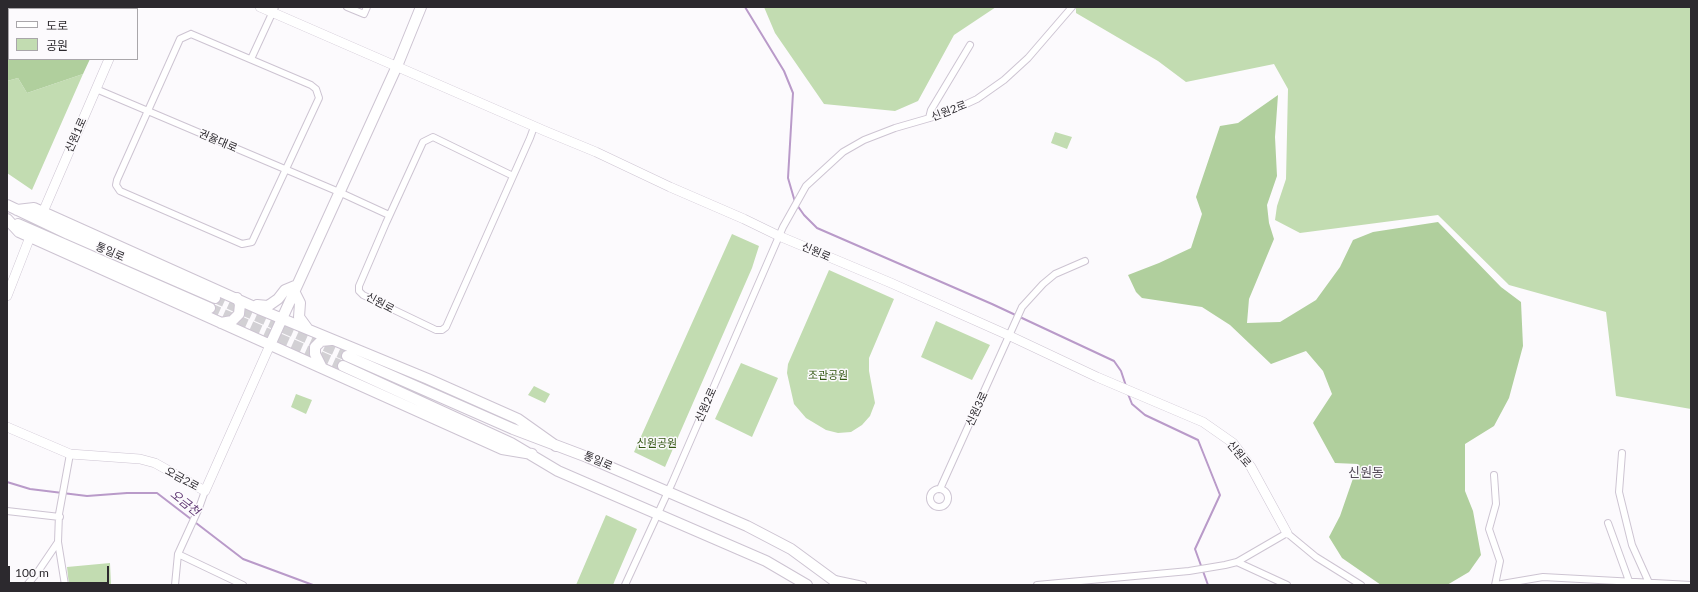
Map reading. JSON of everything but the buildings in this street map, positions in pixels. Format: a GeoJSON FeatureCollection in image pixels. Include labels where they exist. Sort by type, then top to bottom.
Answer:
{"type":"FeatureCollection","features":[{"type":"Feature","properties":{"kind":"main road"},"geometry":{"type":"LineString","coordinates":[[270,345],[397,66],[421,7]]}},
{"type":"Feature","properties":{"kind":"main road","name":"통일로"},"geometry":{"type":"LineString","coordinates":[[7,205],[68,234],[215,298]]}},
{"type":"Feature","properties":{"kind":"main road"},"geometry":{"type":"LineString","coordinates":[[17,210],[34,208],[253,306],[428,379],[518,419],[556,446]]}},
{"type":"Feature","properties":{"kind":"main road"},"geometry":{"type":"LineString","coordinates":[[7,219],[19,232],[502,449],[532,454]]}},
{"type":"Feature","properties":{"kind":"main road","name":"통일로"},"geometry":{"type":"LineString","coordinates":[[7,219],[210,308]]}},
{"type":"Feature","properties":{"kind":"main road"},"geometry":{"type":"LineString","coordinates":[[253,306],[268,306],[278,299],[285,290],[296,288]]}},
{"type":"Feature","properties":{"kind":"main road"},"geometry":{"type":"LineString","coordinates":[[296,288],[300,303],[299,316],[308,329]]}},
{"type":"Feature","properties":{"kind":"main road"},"geometry":{"type":"LineString","coordinates":[[221,323],[232,321],[239,314],[240,304],[237,298]]}},
{"type":"Feature","properties":{"kind":"main road"},"geometry":{"type":"LineString","coordinates":[[322,368],[315,354],[315,347],[320,341],[332,340]]}},
{"type":"Feature","properties":{"kind":"main road","name":"통일로"},"geometry":{"type":"LineString","coordinates":[[347,356],[513,429],[587,457],[768,536],[791,549],[836,582]]}},
{"type":"Feature","properties":{"kind":"main road"},"geometry":{"type":"LineString","coordinates":[[343,366],[511,443],[532,454],[558,471],[766,561],[806,585]]}},
{"type":"Feature","properties":{"kind":"street","name":"신원로"},"geometry":{"type":"LineString","coordinates":[[260,7],[274,10],[397,66],[596,152],[670,187],[744,218],[779,236],[1011,332],[1097,377],[1141,394],[1203,422],[1233,442],[1251,467],[1287,533]]}},
{"type":"Feature","properties":{"kind":"street"},"geometry":{"type":"LineString","coordinates":[[347,7],[364,14],[367,7]]}},
{"type":"Feature","properties":{"kind":"street","name":"신원2로"},"geometry":{"type":"LineString","coordinates":[[625,585],[668,492],[779,236],[806,186],[842,152],[864,140],[947,113],[977,99],[1004,80],[1028,58],[1072,7]]}},
{"type":"Feature","properties":{"kind":"street"},"geometry":{"type":"LineString","coordinates":[[251,59],[274,10]]}},
{"type":"Feature","properties":{"kind":"street"},"geometry":{"type":"LineString","coordinates":[[191,34],[251,59],[311,85],[316,89],[319,98],[252,242],[242,244],[120,192],[117,189],[116,180],[180,40],[184,36],[191,34]]}},
{"type":"Feature","properties":{"kind":"street"},"geometry":{"type":"LineString","coordinates":[[928,118],[931,110],[970,45]]}},
{"type":"Feature","properties":{"kind":"street","name":"신원1로"},"geometry":{"type":"LineString","coordinates":[[43,212],[109,60]]}},
{"type":"Feature","properties":{"kind":"street","name":"권율대로"},"geometry":{"type":"LineString","coordinates":[[96,89],[339,192],[389,215]]}},
{"type":"Feature","properties":{"kind":"street","name":"신원로"},"geometry":{"type":"LineString","coordinates":[[513,176],[433,137],[428,138],[423,142],[389,215],[359,286],[359,291],[363,295],[436,330],[446,328],[513,176],[534,126]]}},
{"type":"Feature","properties":{"kind":"street"},"geometry":{"type":"LineString","coordinates":[[7,296],[30,237]]}},
{"type":"Feature","properties":{"kind":"street","name":"신원3로"},"geometry":{"type":"LineString","coordinates":[[940,489],[1022,307],[1055,274],[1085,260]]}},
{"type":"Feature","properties":{"kind":"street","name":"오금2로"},"geometry":{"type":"LineString","coordinates":[[7,427],[70,454],[140,459],[154,463],[205,491],[270,345]]}},
{"type":"Feature","properties":{"kind":"street"},"geometry":{"type":"LineString","coordinates":[[1622,453],[1619,492],[1632,545],[1650,584]]}},
{"type":"Feature","properties":{"kind":"street"},"geometry":{"type":"LineString","coordinates":[[65,585],[58,542],[66,471],[70,454]]}},
{"type":"Feature","properties":{"kind":"street"},"geometry":{"type":"LineString","coordinates":[[1494,475],[1496,504],[1489,529],[1500,561],[1496,585],[1543,577],[1650,584],[1691,585]]}},
{"type":"Feature","properties":{"kind":"street"},"geometry":{"type":"LineString","coordinates":[[175,585],[178,554],[205,491]]}},
{"type":"Feature","properties":{"kind":"street"},"geometry":{"type":"LineString","coordinates":[[7,511],[60,516]]}},
{"type":"Feature","properties":{"kind":"street"},"geometry":{"type":"LineString","coordinates":[[1608,523],[1629,582]]}},
{"type":"Feature","properties":{"kind":"street"},"geometry":{"type":"LineString","coordinates":[[1037,585],[1189,571],[1225,565],[1237,562],[1287,533],[1316,557],[1361,585]]}},
{"type":"Feature","properties":{"kind":"street"},"geometry":{"type":"LineString","coordinates":[[27,585],[37,574],[58,542]]}},
{"type":"Feature","properties":{"kind":"street"},"geometry":{"type":"LineString","coordinates":[[178,554],[243,585]]}},
{"type":"Feature","properties":{"kind":"street"},"geometry":{"type":"LineString","coordinates":[[1237,562],[1288,585]]}},
{"type":"Feature","properties":{"kind":"street"},"geometry":{"type":"LineString","coordinates":[[836,582],[863,585]]}},
{"type":"Feature","properties":{"kind":"green space"},"geometry":{"type":"Polygon","coordinates":[[[36,7],[113,7],[112,8],[36,7]]]}},
{"type":"Feature","properties":{"kind":"green space"},"geometry":{"type":"Polygon","coordinates":[[[764,7],[996,7],[954,35],[918,101],[895,111],[824,104],[775,33],[764,7]]]}},
{"type":"Feature","properties":{"kind":"green space"},"geometry":{"type":"Polygon","coordinates":[[[1076,7],[1691,7],[1691,409],[1616,396],[1606,312],[1509,285],[1438,215],[1300,233],[1275,220],[1277,206],[1286,179],[1288,89],[1274,64],[1186,82],[1158,61],[1076,13],[1076,7]]]}},
{"type":"Feature","properties":{"kind":"green space"},"geometry":{"type":"Polygon","coordinates":[[[8,55],[8,60],[90,60],[83,74],[27,93],[18,78],[7,81],[8,55]]]}},
{"type":"Feature","properties":{"kind":"green space"},"geometry":{"type":"Polygon","coordinates":[[[83,74],[32,190],[7,173],[7,81],[18,78],[27,93],[83,74]]]}},
{"type":"Feature","properties":{"kind":"green space"},"geometry":{"type":"Polygon","coordinates":[[[1278,95],[1275,137],[1277,176],[1267,205],[1269,223],[1274,239],[1249,299],[1247,323],[1280,322],[1316,300],[1340,267],[1353,240],[1373,232],[1438,222],[1501,287],[1521,302],[1523,346],[1509,398],[1494,426],[1465,444],[1465,491],[1473,511],[1481,555],[1469,572],[1447,585],[1381,585],[1342,558],[1329,537],[1340,516],[1358,464],[1335,463],[1313,423],[1332,394],[1323,371],[1306,351],[1271,364],[1230,325],[1202,307],[1142,298],[1136,292],[1128,275],[1191,248],[1202,214],[1196,197],[1220,126],[1238,123],[1278,95]]]}},
{"type":"Feature","properties":{"kind":"green space"},"geometry":{"type":"Polygon","coordinates":[[[1055,132],[1072,137],[1067,149],[1051,143],[1055,132]]]}},
{"type":"Feature","properties":{"kind":"green space","name":"신원공원"},"geometry":{"type":"Polygon","coordinates":[[[732,234],[759,246],[752,268],[665,467],[634,452],[732,234]]]}},
{"type":"Feature","properties":{"kind":"green space","name":"조관공원"},"geometry":{"type":"Polygon","coordinates":[[[829,270],[894,299],[869,358],[869,371],[875,403],[870,416],[862,425],[851,432],[838,433],[826,430],[806,418],[794,404],[787,373],[788,364],[829,270]]]}},
{"type":"Feature","properties":{"kind":"green space"},"geometry":{"type":"Polygon","coordinates":[[[936,321],[990,345],[972,380],[921,357],[936,321]]]}},
{"type":"Feature","properties":{"kind":"green space"},"geometry":{"type":"Polygon","coordinates":[[[741,363],[778,378],[752,437],[715,419],[741,363]]]}},
{"type":"Feature","properties":{"kind":"green space"},"geometry":{"type":"Polygon","coordinates":[[[534,386],[550,394],[545,403],[528,395],[534,386]]]}},
{"type":"Feature","properties":{"kind":"green space"},"geometry":{"type":"Polygon","coordinates":[[[296,394],[312,400],[306,414],[291,407],[296,394]]]}},
{"type":"Feature","properties":{"kind":"green space"},"geometry":{"type":"Polygon","coordinates":[[[606,515],[637,529],[613,585],[576,585],[606,515]]]}},
{"type":"Feature","properties":{"kind":"green space"},"geometry":{"type":"Polygon","coordinates":[[[110,563],[111,585],[69,585],[67,567],[110,563]]]}},
{"type":"Feature","properties":{"kind":"waterway"},"geometry":{"type":"LineString","coordinates":[[745,7],[784,71],[793,93],[788,178],[795,202]]}},
{"type":"Feature","properties":{"kind":"waterway"},"geometry":{"type":"LineString","coordinates":[[797,205],[804,215],[817,228],[992,304],[1114,361],[1121,371],[1126,386]]}},
{"type":"Feature","properties":{"kind":"waterway"},"geometry":{"type":"LineString","coordinates":[[1128,394],[1132,404],[1145,415],[1198,440],[1220,495],[1195,549],[1208,585]]}},
{"type":"Feature","properties":{"kind":"waterway","name":"오금천"},"geometry":{"type":"LineString","coordinates":[[7,482],[30,489],[87,496],[127,493],[157,493],[243,559],[313,585]]}},
{"type":"Feature","properties":{"kind":"tunnel"},"geometry":{"type":"LineString","coordinates":[[215,298],[347,356]]}},
{"type":"Feature","properties":{"kind":"tunnel"},"geometry":{"type":"LineString","coordinates":[[210,308],[343,366]]}},
{"type":"Feature","properties":{"kind":"district","name":"신원동"},"geometry":{"type":"Point","coordinates":[1366,473]}}]}
